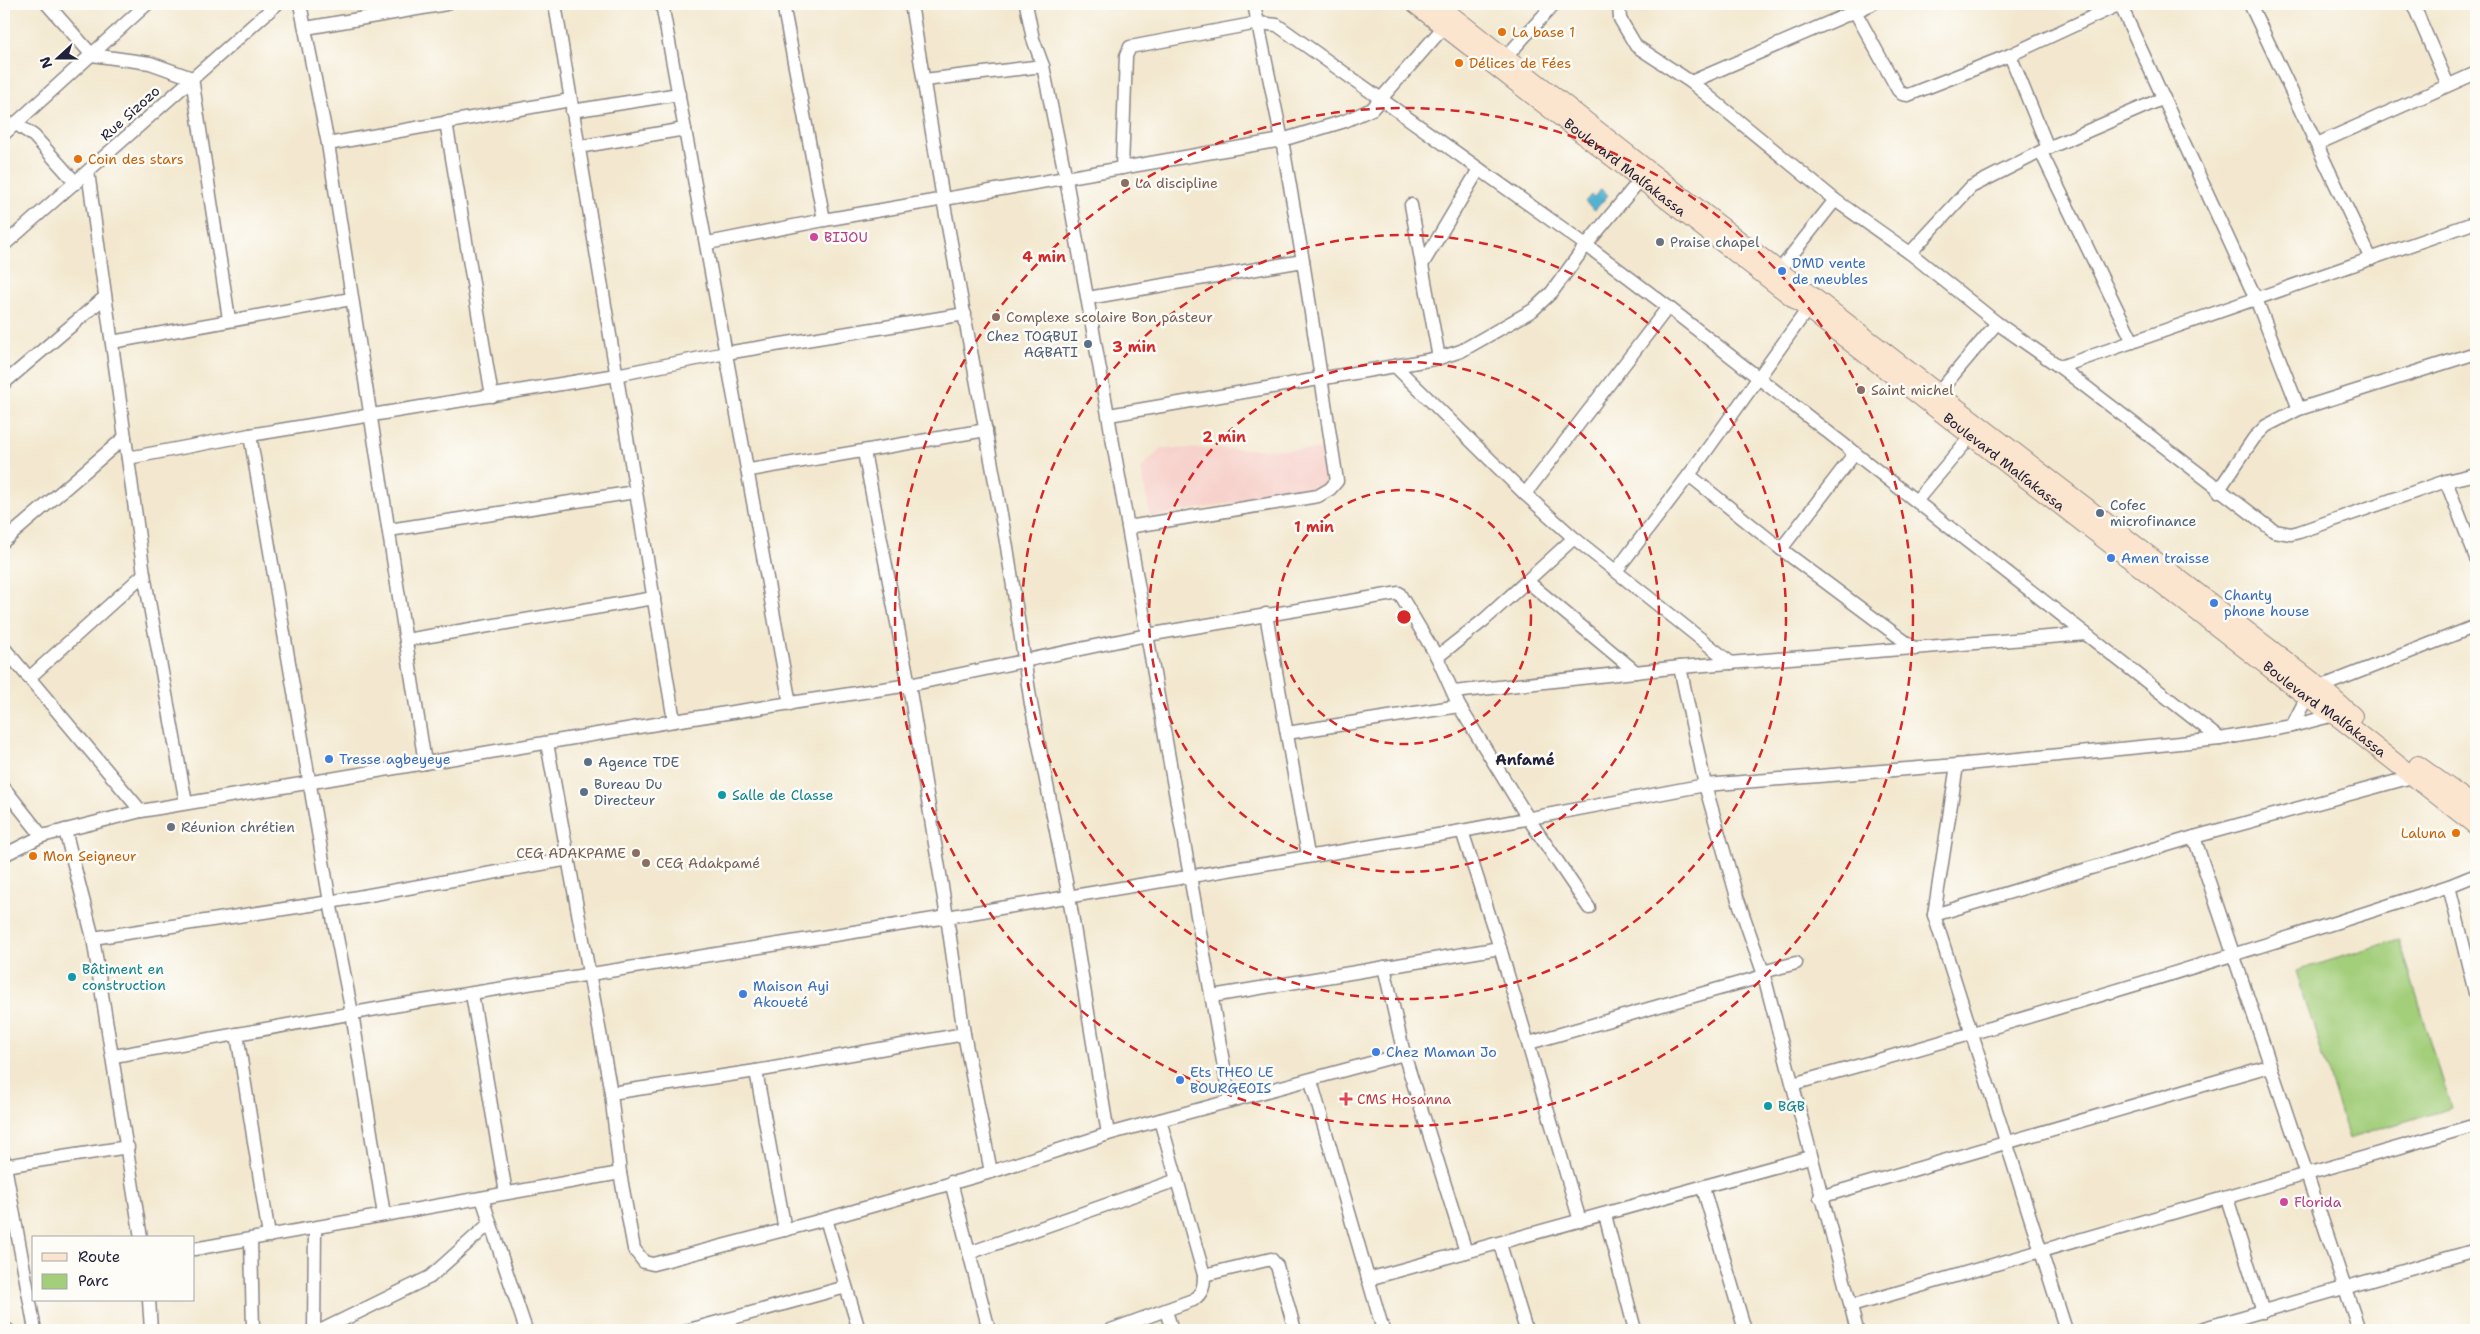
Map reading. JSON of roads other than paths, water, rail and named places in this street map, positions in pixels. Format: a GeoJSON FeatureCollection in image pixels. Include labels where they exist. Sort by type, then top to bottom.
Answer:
{"type":"FeatureCollection","features":[{"type":"Feature","properties":{"kind":"main road","name":"Boulevard Malfakassa"},"geometry":{"type":"LineString","coordinates":[[1415,4],[1505,58],[1644,175],[1779,271],[1811,304],[1938,393],[2341,714],[2421,774],[2476,807]]}},
{"type":"Feature","properties":{"kind":"main road","name":"Boulevard Malfakassa"},"geometry":{"type":"LineString","coordinates":[[1437,4],[1447,22],[1811,304],[1972,435],[2313,692]]}},
{"type":"Feature","properties":{"kind":"main road","name":"Boulevard Malfakassa"},"geometry":{"type":"LineString","coordinates":[[2421,774],[2476,826]]}},
{"type":"Feature","properties":{"kind":"street"},"geometry":{"type":"LineString","coordinates":[[47,4],[92,55],[150,63],[192,78],[229,319]]}},
{"type":"Feature","properties":{"kind":"street"},"geometry":{"type":"LineString","coordinates":[[4,134],[147,4]]}},
{"type":"Feature","properties":{"kind":"street","name":"Rue Sizozo"},"geometry":{"type":"LineString","coordinates":[[4,245],[277,4]]}},
{"type":"Feature","properties":{"kind":"street"},"geometry":{"type":"LineString","coordinates":[[300,4],[328,144],[351,299],[372,415],[426,763]]}},
{"type":"Feature","properties":{"kind":"street"},"geometry":{"type":"LineString","coordinates":[[306,28],[446,4]]}},
{"type":"Feature","properties":{"kind":"street"},"geometry":{"type":"LineString","coordinates":[[555,4],[674,721]]}},
{"type":"Feature","properties":{"kind":"street"},"geometry":{"type":"LineString","coordinates":[[662,4],[708,243],[726,353],[750,470],[790,704]]}},
{"type":"Feature","properties":{"kind":"street"},"geometry":{"type":"LineString","coordinates":[[783,4],[824,220]]}},
{"type":"Feature","properties":{"kind":"street"},"geometry":{"type":"LineString","coordinates":[[911,4],[943,199],[1069,897],[1108,1134]]}},
{"type":"Feature","properties":{"kind":"street"},"geometry":{"type":"LineString","coordinates":[[1026,4],[1033,39],[1043,66],[1066,179],[1230,1102]]}},
{"type":"Feature","properties":{"kind":"street"},"geometry":{"type":"LineString","coordinates":[[1128,527],[1318,496],[1330,489],[1338,481],[1323,378],[1282,140],[1254,4]]}},
{"type":"Feature","properties":{"kind":"street"},"geometry":{"type":"LineString","coordinates":[[1505,58],[1554,4]]}},
{"type":"Feature","properties":{"kind":"street"},"geometry":{"type":"LineString","coordinates":[[1619,4],[1620,19],[1636,46],[1691,82],[1835,200],[1910,253],[1997,323],[2060,367],[2218,490],[2274,531],[2291,534],[2446,481],[2476,474]]}},
{"type":"Feature","properties":{"kind":"street"},"geometry":{"type":"LineString","coordinates":[[1691,82],[1853,8],[1872,4]]}},
{"type":"Feature","properties":{"kind":"street"},"geometry":{"type":"LineString","coordinates":[[1853,8],[1902,94],[1908,95],[2010,55],[2120,4],[2256,299],[2299,409]]}},
{"type":"Feature","properties":{"kind":"street"},"geometry":{"type":"LineString","coordinates":[[2250,4],[2370,259]]}},
{"type":"Feature","properties":{"kind":"street"},"geometry":{"type":"LineString","coordinates":[[2412,4],[2448,85]]}},
{"type":"Feature","properties":{"kind":"street"},"geometry":{"type":"LineString","coordinates":[[708,243],[824,220],[1282,140],[1372,109],[1447,22]]}},
{"type":"Feature","properties":{"kind":"street"},"geometry":{"type":"LineString","coordinates":[[1122,168],[1126,56],[1130,47],[1258,23],[1277,25],[1586,245],[2220,738]]}},
{"type":"Feature","properties":{"kind":"street"},"geometry":{"type":"LineString","coordinates":[[2010,55],[2045,150],[2133,342]]}},
{"type":"Feature","properties":{"kind":"street"},"geometry":{"type":"LineString","coordinates":[[924,80],[1043,66]]}},
{"type":"Feature","properties":{"kind":"street"},"geometry":{"type":"LineString","coordinates":[[2317,144],[2476,72]]}},
{"type":"Feature","properties":{"kind":"street"},"geometry":{"type":"LineString","coordinates":[[328,144],[446,122],[679,94]]}},
{"type":"Feature","properties":{"kind":"street"},"geometry":{"type":"LineString","coordinates":[[1910,253],[1971,187],[2045,150],[2164,98]]}},
{"type":"Feature","properties":{"kind":"street"},"geometry":{"type":"LineString","coordinates":[[446,122],[492,396]]}},
{"type":"Feature","properties":{"kind":"street"},"geometry":{"type":"LineString","coordinates":[[15,123],[34,136],[76,183]]}},
{"type":"Feature","properties":{"kind":"street"},"geometry":{"type":"LineString","coordinates":[[578,147],[685,129]]}},
{"type":"Feature","properties":{"kind":"street"},"geometry":{"type":"LineString","coordinates":[[1422,265],[1479,169]]}},
{"type":"Feature","properties":{"kind":"street"},"geometry":{"type":"LineString","coordinates":[[88,172],[144,574],[186,804]]}},
{"type":"Feature","properties":{"kind":"street"},"geometry":{"type":"LineString","coordinates":[[1109,415],[1439,358],[1475,344],[1533,310],[1552,292],[1586,245],[1644,175]]}},
{"type":"Feature","properties":{"kind":"street"},"geometry":{"type":"LineString","coordinates":[[1779,271],[1835,200]]}},
{"type":"Feature","properties":{"kind":"street"},"geometry":{"type":"LineString","coordinates":[[1411,206],[1439,358]]}},
{"type":"Feature","properties":{"kind":"street"},"geometry":{"type":"LineString","coordinates":[[2060,367],[2476,222]]}},
{"type":"Feature","properties":{"kind":"street"},"geometry":{"type":"LineString","coordinates":[[1088,298],[1303,260]]}},
{"type":"Feature","properties":{"kind":"street"},"geometry":{"type":"LineString","coordinates":[[4,384],[105,298]]}},
{"type":"Feature","properties":{"kind":"street"},"geometry":{"type":"LineString","coordinates":[[112,342],[229,319],[351,299]]}},
{"type":"Feature","properties":{"kind":"street"},"geometry":{"type":"LineString","coordinates":[[1616,571],[1690,475],[1811,304]]}},
{"type":"Feature","properties":{"kind":"street"},"geometry":{"type":"LineString","coordinates":[[1525,494],[1668,307]]}},
{"type":"Feature","properties":{"kind":"street"},"geometry":{"type":"LineString","coordinates":[[128,458],[616,375],[726,353],[965,314]]}},
{"type":"Feature","properties":{"kind":"street"},"geometry":{"type":"LineString","coordinates":[[1938,393],[1997,323]]}},
{"type":"Feature","properties":{"kind":"street"},"geometry":{"type":"LineString","coordinates":[[2218,490],[2254,438],[2266,426],[2299,409],[2476,353]]}},
{"type":"Feature","properties":{"kind":"street"},"geometry":{"type":"LineString","coordinates":[[1395,366],[1525,494],[1574,538],[1731,663]]}},
{"type":"Feature","properties":{"kind":"street"},"geometry":{"type":"LineString","coordinates":[[750,470],[986,430]]}},
{"type":"Feature","properties":{"kind":"street"},"geometry":{"type":"LineString","coordinates":[[1916,501],[1972,435]]}},
{"type":"Feature","properties":{"kind":"street"},"geometry":{"type":"LineString","coordinates":[[250,436],[311,782],[330,902],[352,1013],[384,1215]]}},
{"type":"Feature","properties":{"kind":"street"},"geometry":{"type":"LineString","coordinates":[[4,541],[125,437]]}},
{"type":"Feature","properties":{"kind":"street"},"geometry":{"type":"LineString","coordinates":[[864,452],[909,685],[964,1034],[991,1172]]}},
{"type":"Feature","properties":{"kind":"street"},"geometry":{"type":"LineString","coordinates":[[1781,549],[1855,453]]}},
{"type":"Feature","properties":{"kind":"street"},"geometry":{"type":"LineString","coordinates":[[1690,475],[1781,549],[1915,649]]}},
{"type":"Feature","properties":{"kind":"street"},"geometry":{"type":"LineString","coordinates":[[2446,481],[2476,558]]}},
{"type":"Feature","properties":{"kind":"street"},"geometry":{"type":"LineString","coordinates":[[389,530],[636,492]]}},
{"type":"Feature","properties":{"kind":"street"},"geometry":{"type":"LineString","coordinates":[[1437,657],[1527,581],[1574,538]]}},
{"type":"Feature","properties":{"kind":"street"},"geometry":{"type":"LineString","coordinates":[[29,678],[144,574]]}},
{"type":"Feature","properties":{"kind":"street"},"geometry":{"type":"LineString","coordinates":[[1527,581],[1636,672]]}},
{"type":"Feature","properties":{"kind":"street"},"geometry":{"type":"LineString","coordinates":[[4,856],[42,836],[142,811],[674,721],[909,685],[1147,635],[1399,593],[1437,657],[1459,706],[1528,818],[1589,908]]}},
{"type":"Feature","properties":{"kind":"street"},"geometry":{"type":"LineString","coordinates":[[406,640],[654,598]]}},
{"type":"Feature","properties":{"kind":"street"},"geometry":{"type":"LineString","coordinates":[[1266,614],[1308,855]]}},
{"type":"Feature","properties":{"kind":"street"},"geometry":{"type":"LineString","coordinates":[[2292,726],[2313,692],[2476,626]]}},
{"type":"Feature","properties":{"kind":"street"},"geometry":{"type":"LineString","coordinates":[[1454,692],[1731,663],[2086,634]]}},
{"type":"Feature","properties":{"kind":"street"},"geometry":{"type":"LineString","coordinates":[[4,648],[142,811]]}},
{"type":"Feature","properties":{"kind":"street"},"geometry":{"type":"LineString","coordinates":[[1680,668],[1705,786],[1737,897],[1763,974],[1793,1084],[1820,1197],[1857,1330]]}},
{"type":"Feature","properties":{"kind":"street"},"geometry":{"type":"LineString","coordinates":[[1287,733],[1459,706]]}},
{"type":"Feature","properties":{"kind":"street"},"geometry":{"type":"LineString","coordinates":[[114,1056],[352,1013],[1069,897],[1308,855],[1462,831],[1705,786],[1957,766],[2220,738],[2292,726],[2341,714]]}},
{"type":"Feature","properties":{"kind":"street"},"geometry":{"type":"LineString","coordinates":[[547,743],[611,1093],[620,1173],[634,1249],[644,1262],[653,1264],[785,1230],[991,1172],[1108,1134],[1311,1081],[1404,1054]]}},
{"type":"Feature","properties":{"kind":"street"},"geometry":{"type":"LineString","coordinates":[[1957,766],[1934,915],[2066,1330]]}},
{"type":"Feature","properties":{"kind":"street"},"geometry":{"type":"LineString","coordinates":[[1934,915],[2194,837],[2421,774]]}},
{"type":"Feature","properties":{"kind":"street"},"geometry":{"type":"LineString","coordinates":[[4,788],[42,836]]}},
{"type":"Feature","properties":{"kind":"street"},"geometry":{"type":"LineString","coordinates":[[66,830],[93,938],[114,1056],[141,1236]]}},
{"type":"Feature","properties":{"kind":"street"},"geometry":{"type":"LineString","coordinates":[[1462,831],[1529,1043],[1580,1221]]}},
{"type":"Feature","properties":{"kind":"street"},"geometry":{"type":"LineString","coordinates":[[2194,837],[2236,956],[2269,1066],[2308,1175],[2359,1330]]}},
{"type":"Feature","properties":{"kind":"street"},"geometry":{"type":"LineString","coordinates":[[93,938],[330,902],[569,859]]}},
{"type":"Feature","properties":{"kind":"street"},"geometry":{"type":"LineString","coordinates":[[1793,1084],[1972,1035],[2236,956],[2449,886],[2476,875]]}},
{"type":"Feature","properties":{"kind":"street"},"geometry":{"type":"LineString","coordinates":[[2449,886],[2476,997]]}},
{"type":"Feature","properties":{"kind":"street"},"geometry":{"type":"LineString","coordinates":[[1212,996],[1500,948]]}},
{"type":"Feature","properties":{"kind":"street"},"geometry":{"type":"LineString","coordinates":[[1529,1043],[1796,963]]}},
{"type":"Feature","properties":{"kind":"street"},"geometry":{"type":"LineString","coordinates":[[1384,967],[1404,1054],[1466,1252]]}},
{"type":"Feature","properties":{"kind":"street"},"geometry":{"type":"LineString","coordinates":[[472,994],[506,1193]]}},
{"type":"Feature","properties":{"kind":"street"},"geometry":{"type":"LineString","coordinates":[[237,1034],[268,1236]]}},
{"type":"Feature","properties":{"kind":"street"},"geometry":{"type":"LineString","coordinates":[[611,1093],[756,1071],[964,1034]]}},
{"type":"Feature","properties":{"kind":"street"},"geometry":{"type":"LineString","coordinates":[[1820,1197],[2269,1066]]}},
{"type":"Feature","properties":{"kind":"street"},"geometry":{"type":"LineString","coordinates":[[756,1071],[785,1230]]}},
{"type":"Feature","properties":{"kind":"street"},"geometry":{"type":"LineString","coordinates":[[1311,1081],[1383,1330]]}},
{"type":"Feature","properties":{"kind":"street"},"geometry":{"type":"LineString","coordinates":[[1111,1330],[1166,1311],[1200,1295],[1204,1275],[1160,1120]]}},
{"type":"Feature","properties":{"kind":"street"},"geometry":{"type":"LineString","coordinates":[[1851,1306],[2476,1125]]}},
{"type":"Feature","properties":{"kind":"street"},"geometry":{"type":"LineString","coordinates":[[35,1330],[4,1164],[128,1147]]}},
{"type":"Feature","properties":{"kind":"street"},"geometry":{"type":"LineString","coordinates":[[1368,1279],[1810,1158]]}},
{"type":"Feature","properties":{"kind":"street"},"geometry":{"type":"LineString","coordinates":[[195,1249],[620,1173]]}},
{"type":"Feature","properties":{"kind":"street"},"geometry":{"type":"LineString","coordinates":[[969,1253],[1177,1180]]}},
{"type":"Feature","properties":{"kind":"street"},"geometry":{"type":"LineString","coordinates":[[951,1182],[989,1330]]}},
{"type":"Feature","properties":{"kind":"street"},"geometry":{"type":"LineString","coordinates":[[1703,1188],[1745,1330]]}},
{"type":"Feature","properties":{"kind":"street"},"geometry":{"type":"LineString","coordinates":[[482,1198],[526,1330]]}},
{"type":"Feature","properties":{"kind":"street"},"geometry":{"type":"LineString","coordinates":[[2227,1198],[2263,1312]]}},
{"type":"Feature","properties":{"kind":"street"},"geometry":{"type":"LineString","coordinates":[[1605,1215],[1635,1330]]}},
{"type":"Feature","properties":{"kind":"street"},"geometry":{"type":"LineString","coordinates":[[826,1218],[859,1330]]}},
{"type":"Feature","properties":{"kind":"street"},"geometry":{"type":"LineString","coordinates":[[322,1330],[430,1277],[490,1224]]}},
{"type":"Feature","properties":{"kind":"street"},"geometry":{"type":"LineString","coordinates":[[314,1228],[314,1330]]}},
{"type":"Feature","properties":{"kind":"street"},"geometry":{"type":"LineString","coordinates":[[251,1240],[253,1330]]}},
{"type":"Feature","properties":{"kind":"street"},"geometry":{"type":"LineString","coordinates":[[1500,1244],[1526,1330]]}},
{"type":"Feature","properties":{"kind":"street"},"geometry":{"type":"LineString","coordinates":[[2197,1330],[2476,1250]]}},
{"type":"Feature","properties":{"kind":"street"},"geometry":{"type":"LineString","coordinates":[[1204,1275],[1271,1259],[1277,1266],[1295,1330]]}},
{"type":"Feature","properties":{"kind":"street"},"geometry":{"type":"LineString","coordinates":[[690,1330],[846,1287]]}},
{"type":"Feature","properties":{"kind":"street"},"geometry":{"type":"LineString","coordinates":[[149,1302],[151,1330]]}},
{"type":"Feature","properties":{"kind":"street"},"geometry":{"type":"LineString","coordinates":[[1166,1311],[1172,1330]]}},
{"type":"Feature","properties":{"kind":"street"},"geometry":{"type":"LineString","coordinates":[[4,1329],[8,1330]]}},
{"type":"Feature","properties":{"kind":"water"},"geometry":{"type":"Polygon","coordinates":[[[1601,189],[1608,195],[1595,210],[1585,202],[1591,195],[1594,197],[1601,189]]]}},
{"type":"Feature","properties":{"kind":"place","name":"La base 1"},"geometry":{"type":"Point","coordinates":[1502,32]}},
{"type":"Feature","properties":{"kind":"place","name":"Délices de Fées"},"geometry":{"type":"Point","coordinates":[1459,63]}},
{"type":"Feature","properties":{"kind":"place","name":"Coin des stars"},"geometry":{"type":"Point","coordinates":[78,159]}},
{"type":"Feature","properties":{"kind":"place","name":"La discipline"},"geometry":{"type":"Point","coordinates":[1125,183]}},
{"type":"Feature","properties":{"kind":"place","name":"BIJOU"},"geometry":{"type":"Point","coordinates":[814,237]}},
{"type":"Feature","properties":{"kind":"place","name":"Praise chapel"},"geometry":{"type":"Point","coordinates":[1660,242]}},
{"type":"Feature","properties":{"kind":"place","name":"DMD vente de meubles"},"geometry":{"type":"Point","coordinates":[1782,271]}},
{"type":"Feature","properties":{"kind":"place","name":"Complexe scolaire Bon pasteur"},"geometry":{"type":"Point","coordinates":[996,317]}},
{"type":"Feature","properties":{"kind":"place","name":"Chez TOGBUI AGBATI"},"geometry":{"type":"Point","coordinates":[1088,344]}},
{"type":"Feature","properties":{"kind":"place","name":"Saint michel"},"geometry":{"type":"Point","coordinates":[1861,390]}},
{"type":"Feature","properties":{"kind":"place","name":"Cofec microfinance"},"geometry":{"type":"Point","coordinates":[2100,513]}},
{"type":"Feature","properties":{"kind":"place","name":"Amen traisse"},"geometry":{"type":"Point","coordinates":[2111,558]}},
{"type":"Feature","properties":{"kind":"place","name":"Chanty phone house"},"geometry":{"type":"Point","coordinates":[2214,603]}},
{"type":"Feature","properties":{"kind":"place","name":"Tresse agbeyeye"},"geometry":{"type":"Point","coordinates":[329,759]}},
{"type":"Feature","properties":{"kind":"place","name":"Agence TDE"},"geometry":{"type":"Point","coordinates":[588,762]}},
{"type":"Feature","properties":{"kind":"place","name":"Bureau Du Directeur"},"geometry":{"type":"Point","coordinates":[584,792]}},
{"type":"Feature","properties":{"kind":"place","name":"Salle de Classe"},"geometry":{"type":"Point","coordinates":[722,795]}},
{"type":"Feature","properties":{"kind":"place","name":"Réunion chrétien"},"geometry":{"type":"Point","coordinates":[171,827]}},
{"type":"Feature","properties":{"kind":"place","name":"Laluna"},"geometry":{"type":"Point","coordinates":[2456,833]}},
{"type":"Feature","properties":{"kind":"place","name":"CEG ADAKPAME"},"geometry":{"type":"Point","coordinates":[636,853]}},
{"type":"Feature","properties":{"kind":"place","name":"Mon Seigneur"},"geometry":{"type":"Point","coordinates":[33,856]}},
{"type":"Feature","properties":{"kind":"place","name":"CEG Adakpamé"},"geometry":{"type":"Point","coordinates":[646,863]}},
{"type":"Feature","properties":{"kind":"place","name":"Bâtiment en construction"},"geometry":{"type":"Point","coordinates":[72,977]}},
{"type":"Feature","properties":{"kind":"place","name":"Maison Ayi Akoueté"},"geometry":{"type":"Point","coordinates":[743,994]}},
{"type":"Feature","properties":{"kind":"place","name":"Chez Maman Jo"},"geometry":{"type":"Point","coordinates":[1376,1052]}},
{"type":"Feature","properties":{"kind":"place","name":"Ets THEO LE BOURGEOIS"},"geometry":{"type":"Point","coordinates":[1180,1080]}},
{"type":"Feature","properties":{"kind":"place","name":"CMS Hosanna"},"geometry":{"type":"Point","coordinates":[1346,1099]}},
{"type":"Feature","properties":{"kind":"place","name":"BGB"},"geometry":{"type":"Point","coordinates":[1768,1106]}},
{"type":"Feature","properties":{"kind":"place","name":"Florida"},"geometry":{"type":"Point","coordinates":[2284,1202]}},
{"type":"Feature","properties":{"kind":"district","name":"Anfamé"},"geometry":{"type":"Point","coordinates":[1525,760]}}]}
